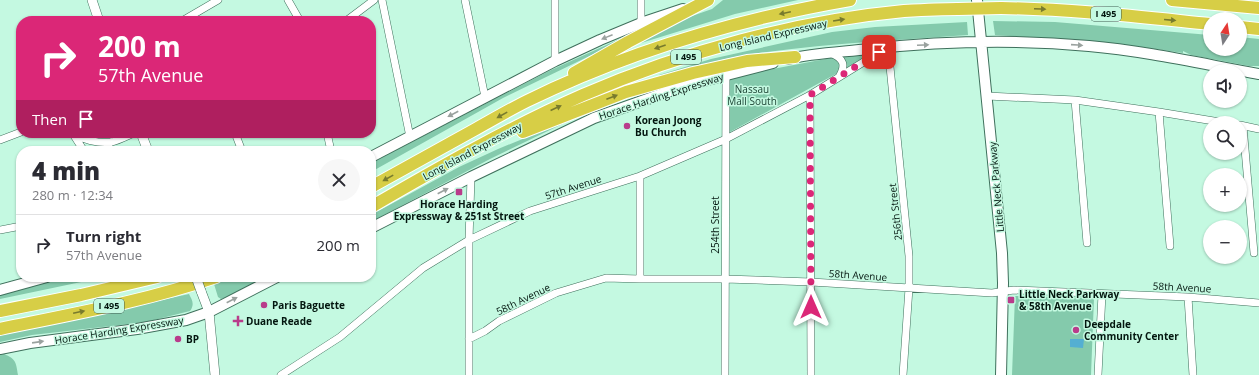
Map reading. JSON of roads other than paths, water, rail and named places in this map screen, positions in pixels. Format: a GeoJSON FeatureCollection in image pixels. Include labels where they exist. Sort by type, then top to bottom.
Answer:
{"type":"FeatureCollection","features":[{"type":"Feature","properties":{"kind":"highway"},"geometry":{"type":"LineString","coordinates":[[527,101],[628,42],[709,0]]}},
{"type":"Feature","properties":{"kind":"highway","name":"Long Island Expressway"},"geometry":{"type":"LineString","coordinates":[[376,184],[527,101],[622,61],[668,44],[716,30],[814,6],[850,0]]}},
{"type":"Feature","properties":{"kind":"highway"},"geometry":{"type":"LineString","coordinates":[[1172,0],[1259,8]]}},
{"type":"Feature","properties":{"kind":"highway","name":"Long Island Expressway"},"geometry":{"type":"LineString","coordinates":[[376,204],[434,170],[582,95],[675,60],[723,46],[818,24],[905,11],[1001,8],[1038,8],[1203,23]]}},
{"type":"Feature","properties":{"kind":"highway"},"geometry":{"type":"LineString","coordinates":[[1247,28],[1259,29]]}},
{"type":"Feature","properties":{"kind":"highway"},"geometry":{"type":"LineString","coordinates":[[434,170],[534,127],[626,92],[693,73],[747,61],[795,57]]}},
{"type":"Feature","properties":{"kind":"highway","name":"I 495"},"geometry":{"type":"LineString","coordinates":[[0,311],[81,295],[136,282]]}},
{"type":"Feature","properties":{"kind":"highway","name":"I 495"},"geometry":{"type":"LineString","coordinates":[[0,329],[132,301],[200,282]]}},
{"type":"Feature","properties":{"kind":"main road"},"geometry":{"type":"LineString","coordinates":[[376,154],[555,61],[600,40],[640,23],[709,0]]}},
{"type":"Feature","properties":{"kind":"main road","name":"Little Neck Parkway"},"geometry":{"type":"LineString","coordinates":[[977,0],[1002,253],[1003,292],[1001,375]]}},
{"type":"Feature","properties":{"kind":"main road","name":"Horace Harding Expressway"},"geometry":{"type":"LineString","coordinates":[[376,225],[470,176],[594,118],[684,86],[795,57],[888,47],[982,42],[1044,43],[1133,51],[1259,74]]}},
{"type":"Feature","properties":{"kind":"main road"},"geometry":{"type":"LineString","coordinates":[[0,290],[29,282]]}},
{"type":"Feature","properties":{"kind":"main road","name":"Horace Harding Expressway"},"geometry":{"type":"LineString","coordinates":[[0,349],[178,322],[209,312],[267,282]]}},
{"type":"Feature","properties":{"kind":"street"},"geometry":{"type":"LineString","coordinates":[[92,0],[98,16]]}},
{"type":"Feature","properties":{"kind":"street"},"geometry":{"type":"LineString","coordinates":[[191,16],[218,0]]}},
{"type":"Feature","properties":{"kind":"street"},"geometry":{"type":"LineString","coordinates":[[288,0],[297,16]]}},
{"type":"Feature","properties":{"kind":"street"},"geometry":{"type":"LineString","coordinates":[[353,16],[374,0]]}},
{"type":"Feature","properties":{"kind":"street"},"geometry":{"type":"LineString","coordinates":[[382,0],[410,137]]}},
{"type":"Feature","properties":{"kind":"street"},"geometry":{"type":"LineString","coordinates":[[465,0],[485,97]]}},
{"type":"Feature","properties":{"kind":"street"},"geometry":{"type":"LineString","coordinates":[[555,0],[555,61]]}},
{"type":"Feature","properties":{"kind":"street"},"geometry":{"type":"LineString","coordinates":[[640,23],[641,0]]}},
{"type":"Feature","properties":{"kind":"street","name":"57th Avenue"},"geometry":{"type":"LineString","coordinates":[[282,375],[340,337],[423,268],[469,240],[530,212],[640,176],[726,139],[810,95],[888,47]]}},
{"type":"Feature","properties":{"kind":"street","name":"256th Street"},"geometry":{"type":"LineString","coordinates":[[888,47],[909,256],[909,288],[903,375]]}},
{"type":"Feature","properties":{"kind":"street"},"geometry":{"type":"LineString","coordinates":[[831,53],[839,57],[843,63],[843,70],[839,77]]}},
{"type":"Feature","properties":{"kind":"street","name":"254th Street"},"geometry":{"type":"LineString","coordinates":[[725,375],[726,75]]}},
{"type":"Feature","properties":{"kind":"street"},"geometry":{"type":"LineString","coordinates":[[810,95],[811,375]]}},
{"type":"Feature","properties":{"kind":"street"},"geometry":{"type":"LineString","coordinates":[[987,96],[1075,100],[1203,119]]}},
{"type":"Feature","properties":{"kind":"street"},"geometry":{"type":"LineString","coordinates":[[1075,100],[1087,243]]}},
{"type":"Feature","properties":{"kind":"street"},"geometry":{"type":"LineString","coordinates":[[1159,112],[1170,246]]}},
{"type":"Feature","properties":{"kind":"street"},"geometry":{"type":"LineString","coordinates":[[1247,126],[1259,129]]}},
{"type":"Feature","properties":{"kind":"street"},"geometry":{"type":"LineString","coordinates":[[0,140],[16,134]]}},
{"type":"Feature","properties":{"kind":"street"},"geometry":{"type":"LineString","coordinates":[[83,138],[92,141],[111,142]]}},
{"type":"Feature","properties":{"kind":"street"},"geometry":{"type":"LineString","coordinates":[[107,146],[111,142],[121,138]]}},
{"type":"Feature","properties":{"kind":"street"},"geometry":{"type":"LineString","coordinates":[[1245,160],[1254,253]]}},
{"type":"Feature","properties":{"kind":"street"},"geometry":{"type":"LineString","coordinates":[[470,176],[470,375]]}},
{"type":"Feature","properties":{"kind":"street"},"geometry":{"type":"LineString","coordinates":[[640,176],[640,279]]}},
{"type":"Feature","properties":{"kind":"street"},"geometry":{"type":"LineString","coordinates":[[0,230],[16,227]]}},
{"type":"Feature","properties":{"kind":"street","name":"58th Avenue"},"geometry":{"type":"LineString","coordinates":[[469,339],[485,331],[499,321],[556,293],[606,278],[725,279],[811,282],[992,293],[1014,290],[1188,297],[1259,303]]}},
{"type":"Feature","properties":{"kind":"street"},"geometry":{"type":"LineString","coordinates":[[198,282],[209,312],[215,375]]}},
{"type":"Feature","properties":{"kind":"street"},"geometry":{"type":"LineString","coordinates":[[1098,375],[1102,294]]}},
{"type":"Feature","properties":{"kind":"street"},"geometry":{"type":"LineString","coordinates":[[1188,297],[1193,375]]}},
{"type":"Feature","properties":{"kind":"water"},"geometry":{"type":"Polygon","coordinates":[[[1070,339],[1084,339],[1083,348],[1070,347],[1070,339]]]}},
{"type":"Feature","properties":{"kind":"place","name":"Korean Joong Bu Church"},"geometry":{"type":"Point","coordinates":[627,126]}},
{"type":"Feature","properties":{"kind":"place","name":"Horace Harding Expressway & 251st Street"},"geometry":{"type":"Point","coordinates":[459,192]}},
{"type":"Feature","properties":{"kind":"place","name":"Little Neck Parkway & 58th Avenue"},"geometry":{"type":"Point","coordinates":[1011,300]}},
{"type":"Feature","properties":{"kind":"place","name":"Paris Baguette"},"geometry":{"type":"Point","coordinates":[264,305]}},
{"type":"Feature","properties":{"kind":"place","name":"Duane Reade"},"geometry":{"type":"Point","coordinates":[238,321]}},
{"type":"Feature","properties":{"kind":"place","name":"Deepdale Community Center"},"geometry":{"type":"Point","coordinates":[1076,330]}},
{"type":"Feature","properties":{"kind":"place","name":"BP"},"geometry":{"type":"Point","coordinates":[178,339]}},
{"type":"Feature","properties":{"kind":"park label","name":"Nassau Mall South"},"geometry":{"type":"Point","coordinates":[752,94]}}]}
